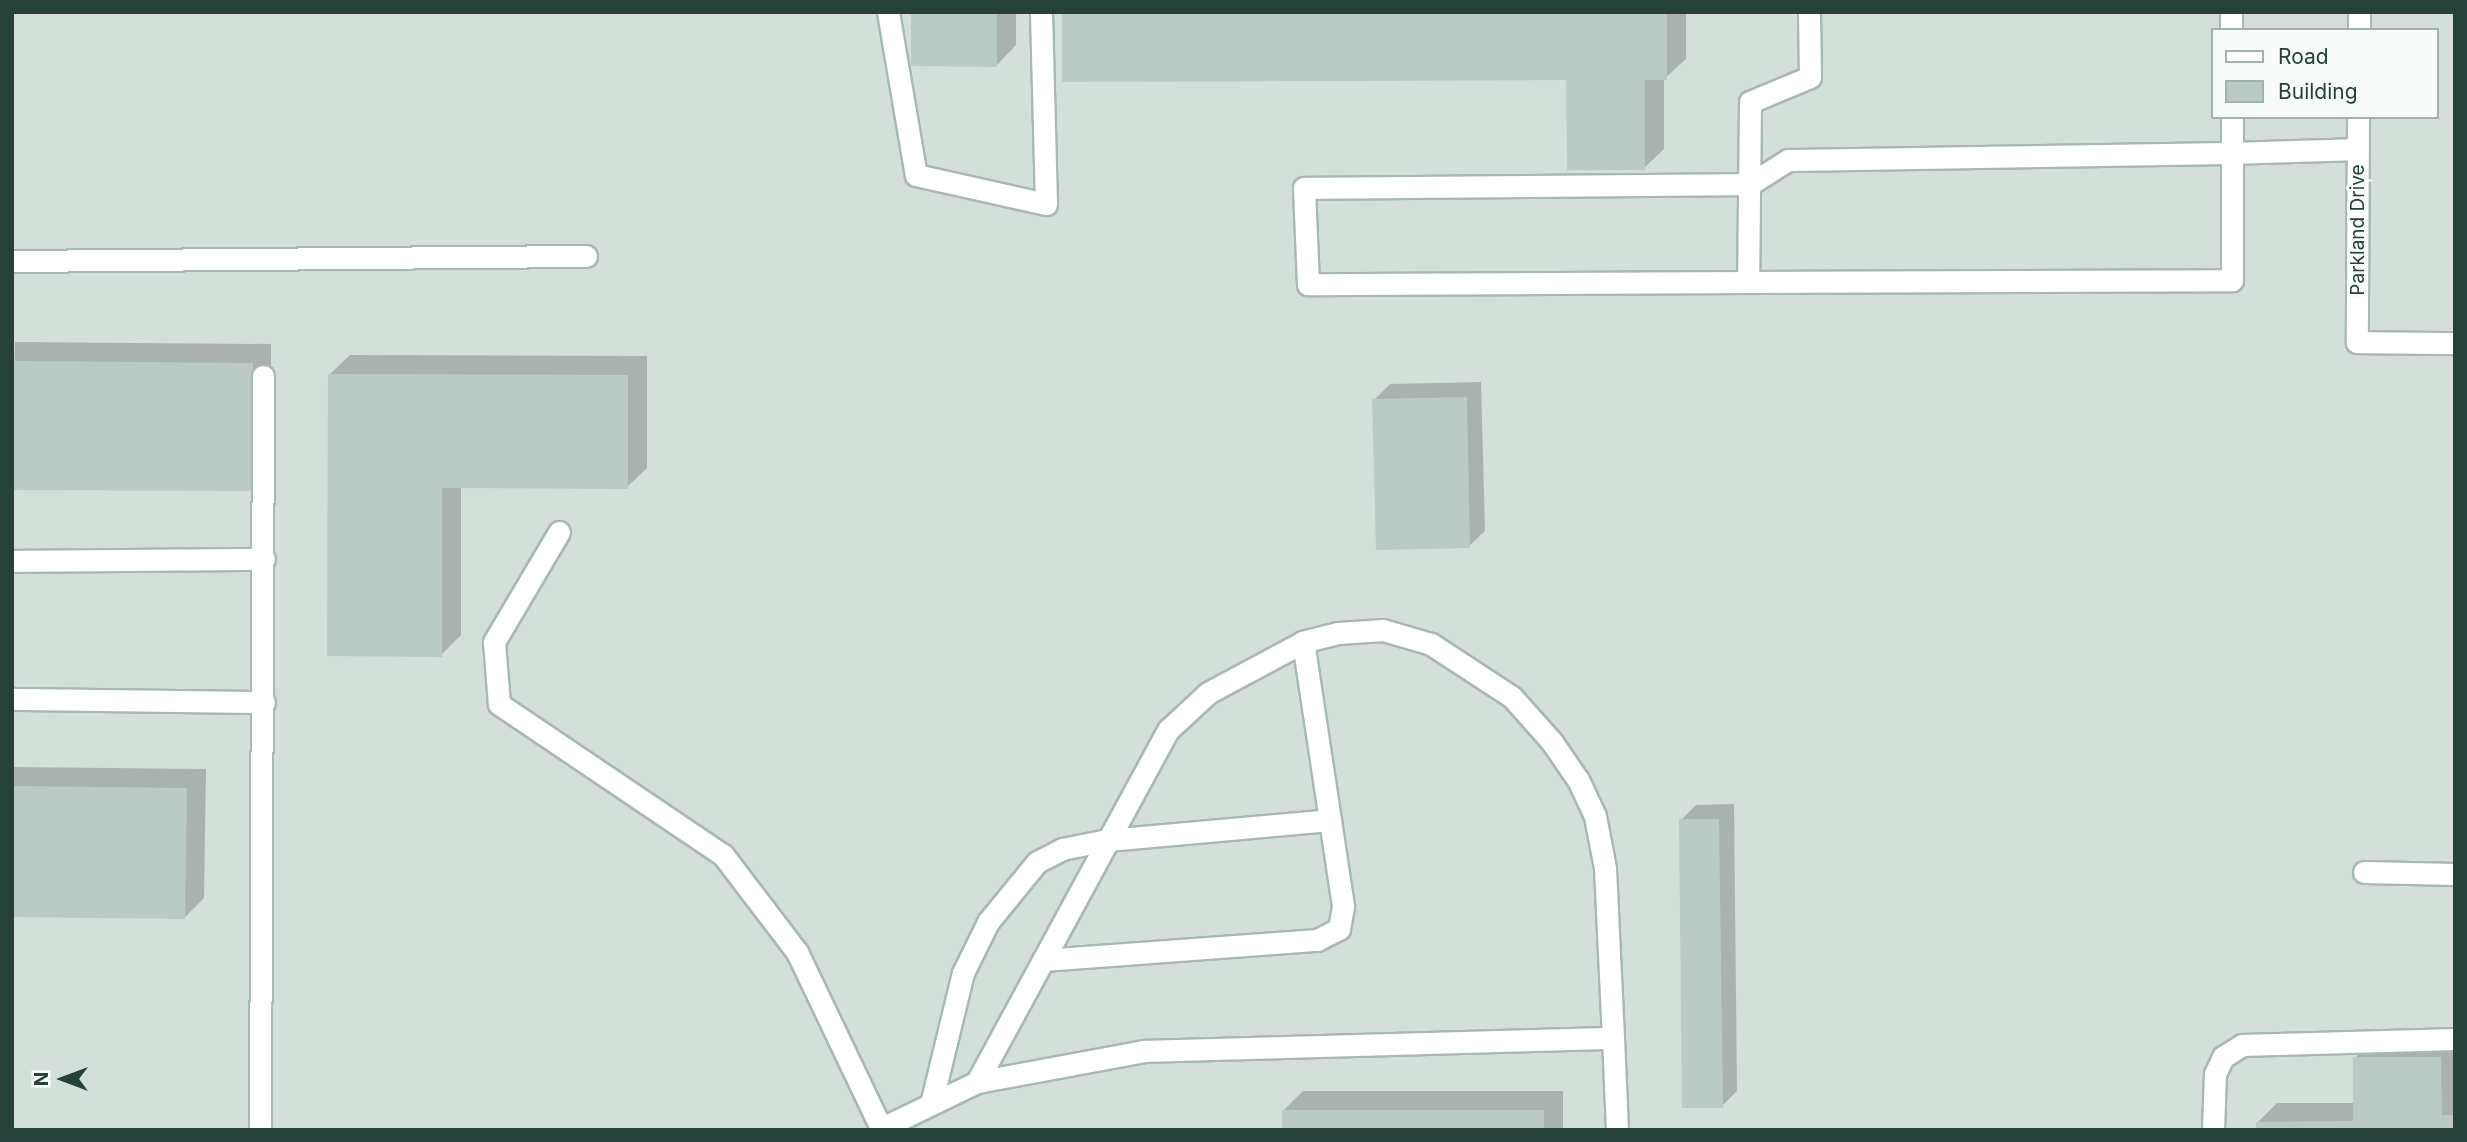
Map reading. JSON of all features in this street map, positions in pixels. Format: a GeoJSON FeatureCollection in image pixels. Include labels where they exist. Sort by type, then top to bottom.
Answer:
{"type":"FeatureCollection","features":[{"type":"Feature","properties":{"kind":"street"},"geometry":{"type":"LineString","coordinates":[[888,12],[916,175],[1045,204],[1041,12]]}},
{"type":"Feature","properties":{"kind":"street"},"geometry":{"type":"LineString","coordinates":[[1748,282],[1750,102],[1810,77],[1809,12]]}},
{"type":"Feature","properties":{"kind":"street"},"geometry":{"type":"LineString","coordinates":[[2232,119],[2232,153],[2232,280],[1308,284],[1304,188],[1750,184],[1788,160],[2232,153],[2358,149]]}},
{"type":"Feature","properties":{"kind":"street","name":"Parkland Drive"},"geometry":{"type":"LineString","coordinates":[[2358,119],[2357,342],[2455,343]]}},
{"type":"Feature","properties":{"kind":"street"},"geometry":{"type":"LineString","coordinates":[[12,261],[586,256]]}},
{"type":"Feature","properties":{"kind":"street"},"geometry":{"type":"LineString","coordinates":[[260,1130],[264,702],[263,376]]}},
{"type":"Feature","properties":{"kind":"street"},"geometry":{"type":"LineString","coordinates":[[559,532],[494,642],[499,704],[723,855],[797,952],[882,1129],[977,1082],[1144,1051],[1613,1038]]}},
{"type":"Feature","properties":{"kind":"street"},"geometry":{"type":"LineString","coordinates":[[12,561],[264,559]]}},
{"type":"Feature","properties":{"kind":"street"},"geometry":{"type":"LineString","coordinates":[[977,1082],[1168,730],[1208,693],[1303,642],[1338,633],[1383,630],[1431,644],[1511,697],[1552,742],[1578,780],[1595,816],[1605,867],[1617,1130]]}},
{"type":"Feature","properties":{"kind":"street"},"geometry":{"type":"LineString","coordinates":[[1043,960],[1317,940],[1339,929],[1343,906],[1303,642]]}},
{"type":"Feature","properties":{"kind":"street"},"geometry":{"type":"LineString","coordinates":[[12,699],[264,702]]}},
{"type":"Feature","properties":{"kind":"street"},"geometry":{"type":"LineString","coordinates":[[931,1104],[963,973],[988,922],[1037,862],[1062,849],[1107,840],[1330,820]]}},
{"type":"Feature","properties":{"kind":"street"},"geometry":{"type":"LineString","coordinates":[[2364,872],[2455,874]]}},
{"type":"Feature","properties":{"kind":"street"},"geometry":{"type":"LineString","coordinates":[[2213,1130],[2215,1074],[2223,1057],[2242,1045],[2455,1039]]}},
{"type":"Feature","properties":{"kind":"shaded area"},"geometry":{"type":"Polygon","coordinates":[[[12,12],[2455,12],[2455,1130],[12,1130],[12,12]]]}},
{"type":"Feature","properties":{"kind":"building"},"geometry":{"type":"Polygon","coordinates":[[[911,12],[997,12],[997,67],[911,66],[911,12]]]}},
{"type":"Feature","properties":{"kind":"building"},"geometry":{"type":"Polygon","coordinates":[[[1062,12],[1667,12],[1667,80],[1645,80],[1645,170],[1567,170],[1566,80],[1062,82],[1062,12]]]}},
{"type":"Feature","properties":{"kind":"building"},"geometry":{"type":"Polygon","coordinates":[[[12,361],[253,363],[252,491],[12,490],[12,361]]]}},
{"type":"Feature","properties":{"kind":"building"},"geometry":{"type":"Polygon","coordinates":[[[328,374],[628,375],[628,489],[442,488],[442,657],[327,656],[328,374]]]}},
{"type":"Feature","properties":{"kind":"building"},"geometry":{"type":"Polygon","coordinates":[[[1467,397],[1470,548],[1376,550],[1372,399],[1467,397]]]}},
{"type":"Feature","properties":{"kind":"building"},"geometry":{"type":"Polygon","coordinates":[[[12,786],[187,788],[185,919],[12,917],[12,786]]]}},
{"type":"Feature","properties":{"kind":"building"},"geometry":{"type":"Polygon","coordinates":[[[1679,819],[1719,819],[1723,1108],[1682,1108],[1679,819]]]}},
{"type":"Feature","properties":{"kind":"building"},"geometry":{"type":"Polygon","coordinates":[[[2353,1057],[2441,1057],[2442,1115],[2455,1115],[2455,1130],[2256,1130],[2256,1122],[2353,1121],[2353,1057]]]}},
{"type":"Feature","properties":{"kind":"building"},"geometry":{"type":"Polygon","coordinates":[[[1282,1110],[1544,1110],[1544,1130],[1282,1130],[1282,1110]]]}}]}
